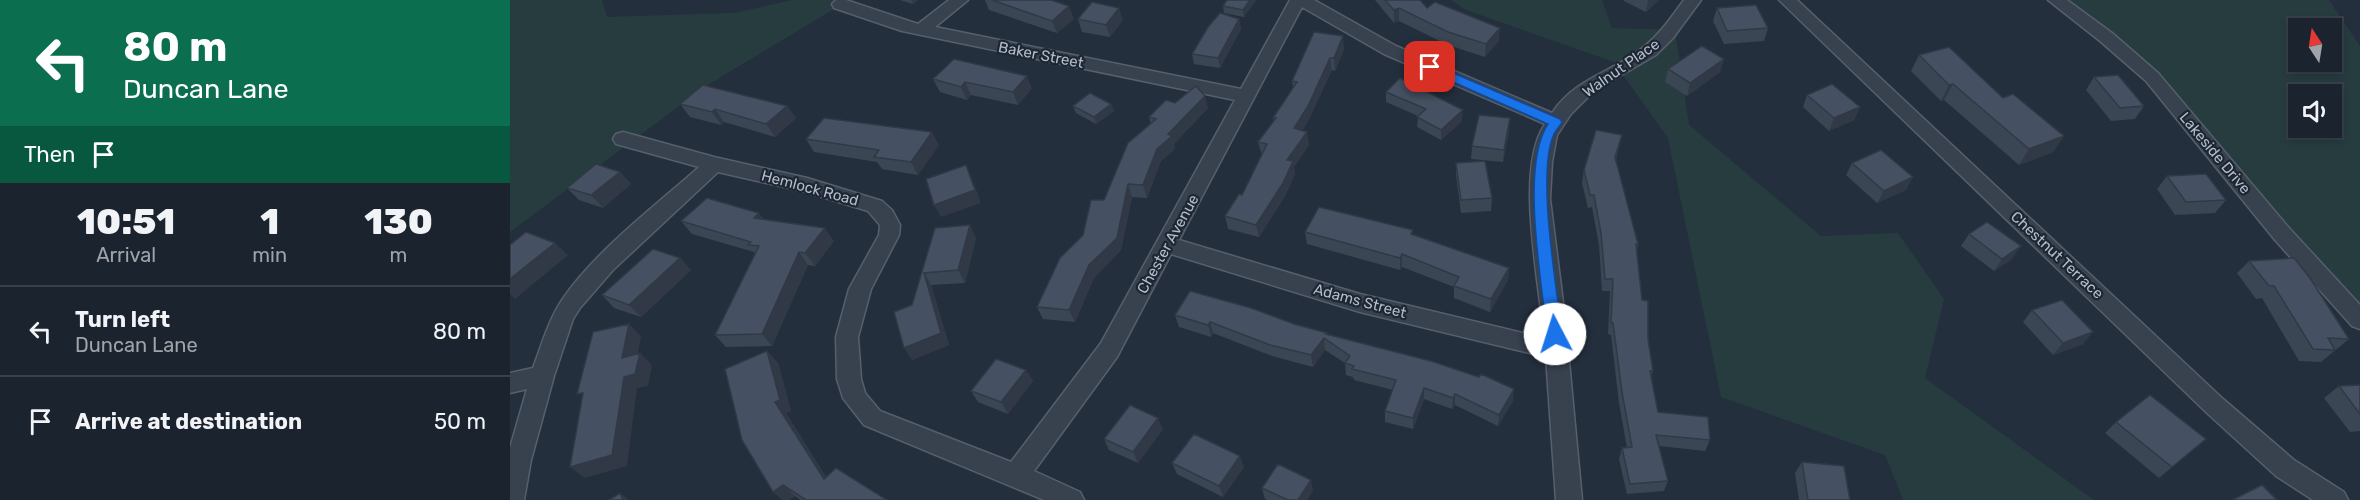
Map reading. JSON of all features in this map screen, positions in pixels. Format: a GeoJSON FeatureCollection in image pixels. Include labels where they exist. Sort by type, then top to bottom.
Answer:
{"type":"FeatureCollection","features":[{"type":"Feature","properties":{"kind":"street"},"geometry":{"type":"LineString","coordinates":[[922,29],[960,0]]}},
{"type":"Feature","properties":{"kind":"street"},"geometry":{"type":"LineString","coordinates":[[1300,0],[1390,50],[1556,122]]}},
{"type":"Feature","properties":{"kind":"street","name":"Chester Avenue"},"geometry":{"type":"LineString","coordinates":[[1016,474],[1062,416],[1109,350],[1245,96],[1300,0]]}},
{"type":"Feature","properties":{"kind":"street","name":"Walnut Place"},"geometry":{"type":"LineString","coordinates":[[1569,500],[1554,318],[1540,199],[1542,162],[1548,134],[1564,110],[1588,87],[1650,51],[1694,0]]}},
{"type":"Feature","properties":{"kind":"street","name":"Chestnut Terrace"},"geometry":{"type":"LineString","coordinates":[[1787,0],[2215,406],[2285,468],[2335,500]]}},
{"type":"Feature","properties":{"kind":"street","name":"Lakeside Drive"},"geometry":{"type":"LineString","coordinates":[[2056,0],[2106,37],[2152,77],[2282,234],[2360,320]]}},
{"type":"Feature","properties":{"kind":"street","name":"Baker Street"},"geometry":{"type":"LineString","coordinates":[[840,4],[902,26],[1245,96]]}},
{"type":"Feature","properties":{"kind":"street","name":"Hemlock Road"},"geometry":{"type":"LineString","coordinates":[[623,139],[714,164],[807,185],[875,206],[885,215],[890,225],[889,235],[860,289],[847,337],[849,379],[855,398],[872,418],[1016,474],[1071,500]]}},
{"type":"Feature","properties":{"kind":"street"},"geometry":{"type":"LineString","coordinates":[[511,500],[519,460],[542,376],[563,317],[572,302],[605,264],[714,164]]}},
{"type":"Feature","properties":{"kind":"street","name":"Adams Street"},"geometry":{"type":"LineString","coordinates":[[1167,245],[1407,314],[1555,350]]}},
{"type":"Feature","properties":{"kind":"street"},"geometry":{"type":"LineString","coordinates":[[510,383],[542,376]]}},
{"type":"Feature","properties":{"kind":"green space"},"geometry":{"type":"Polygon","coordinates":[[[510,0],[602,0],[607,17],[734,13],[792,0],[849,0],[706,86],[510,232],[510,0]]]}},
{"type":"Feature","properties":{"kind":"green space"},"geometry":{"type":"Polygon","coordinates":[[[1451,0],[1602,0],[1612,28],[1675,30],[1689,125],[1821,236],[1898,233],[1944,299],[1925,378],[2094,500],[1903,500],[1885,455],[1721,397],[1668,138],[1614,62],[1466,10],[1451,0]]]}},
{"type":"Feature","properties":{"kind":"green space"},"geometry":{"type":"Polygon","coordinates":[[[2048,0],[2329,0],[2341,18],[2288,18],[2288,72],[2342,72],[2342,19],[2360,46],[2360,309],[2186,110],[2048,0]]]}},
{"type":"Feature","properties":{"kind":"building"},"geometry":{"type":"Polygon","coordinates":[[[992,0],[1051,0],[1069,6],[1052,21],[992,0]]]}},
{"type":"Feature","properties":{"kind":"building"},"geometry":{"type":"Polygon","coordinates":[[[1227,0],[1250,0],[1243,10],[1223,6],[1227,0]]]}},
{"type":"Feature","properties":{"kind":"building"},"geometry":{"type":"Polygon","coordinates":[[[1385,0],[1420,0],[1427,8],[1435,2],[1500,28],[1486,44],[1448,32],[1399,8],[1394,10],[1385,0]]]}},
{"type":"Feature","properties":{"kind":"building"},"geometry":{"type":"Polygon","coordinates":[[[1092,2],[1119,8],[1106,25],[1078,19],[1092,2]]]}},
{"type":"Feature","properties":{"kind":"building"},"geometry":{"type":"Polygon","coordinates":[[[1756,5],[1768,28],[1727,31],[1717,8],[1756,5]]]}},
{"type":"Feature","properties":{"kind":"building"},"geometry":{"type":"Polygon","coordinates":[[[1220,13],[1239,19],[1218,58],[1192,54],[1208,27],[1220,13]]]}},
{"type":"Feature","properties":{"kind":"building"},"geometry":{"type":"Polygon","coordinates":[[[1314,32],[1343,36],[1334,58],[1330,58],[1308,106],[1294,128],[1307,132],[1287,160],[1293,161],[1283,183],[1256,225],[1225,216],[1239,194],[1242,195],[1267,144],[1258,142],[1276,118],[1273,118],[1297,82],[1292,81],[1314,32]]]}},
{"type":"Feature","properties":{"kind":"building"},"geometry":{"type":"Polygon","coordinates":[[[1702,46],[1724,59],[1690,83],[1668,69],[1702,46]]]}},
{"type":"Feature","properties":{"kind":"building"},"geometry":{"type":"Polygon","coordinates":[[[1949,47],[2003,98],[2013,94],[2064,136],[2029,149],[1953,84],[1949,85],[1919,55],[1949,47]]]}},
{"type":"Feature","properties":{"kind":"building"},"geometry":{"type":"Polygon","coordinates":[[[954,59],[1027,76],[1013,92],[965,82],[961,87],[933,79],[954,59]]]}},
{"type":"Feature","properties":{"kind":"building"},"geometry":{"type":"Polygon","coordinates":[[[2118,75],[2144,106],[2120,108],[2094,77],[2118,75]]]}},
{"type":"Feature","properties":{"kind":"building"},"geometry":{"type":"Polygon","coordinates":[[[1400,78],[1463,110],[1441,130],[1417,117],[1426,109],[1386,92],[1400,78]]]}},
{"type":"Feature","properties":{"kind":"building"},"geometry":{"type":"Polygon","coordinates":[[[1832,84],[1860,107],[1834,118],[1807,95],[1832,84]]]}},
{"type":"Feature","properties":{"kind":"building"},"geometry":{"type":"Polygon","coordinates":[[[703,85],[787,106],[766,124],[715,109],[712,112],[680,104],[703,85]]]}},
{"type":"Feature","properties":{"kind":"building"},"geometry":{"type":"Polygon","coordinates":[[[1196,86],[1205,96],[1168,134],[1172,136],[1157,149],[1143,185],[1128,184],[1117,238],[1089,265],[1069,310],[1037,307],[1060,258],[1083,235],[1091,200],[1104,200],[1128,143],[1156,119],[1149,117],[1166,100],[1175,103],[1196,86]]]}},
{"type":"Feature","properties":{"kind":"building"},"geometry":{"type":"Polygon","coordinates":[[[1090,93],[1111,104],[1094,117],[1073,106],[1090,93]]]}},
{"type":"Feature","properties":{"kind":"building"},"geometry":{"type":"Polygon","coordinates":[[[1479,115],[1510,118],[1504,150],[1472,146],[1479,115]]]}},
{"type":"Feature","properties":{"kind":"building"},"geometry":{"type":"Polygon","coordinates":[[[824,118],[932,132],[911,162],[874,157],[879,150],[806,139],[824,118]]]}},
{"type":"Feature","properties":{"kind":"building"},"geometry":{"type":"Polygon","coordinates":[[[1596,130],[1622,135],[1615,157],[1638,244],[1636,244],[1642,300],[1648,301],[1648,339],[1653,371],[1650,371],[1658,412],[1708,417],[1710,440],[1656,435],[1668,481],[1630,484],[1622,448],[1632,447],[1613,323],[1611,323],[1613,279],[1605,279],[1601,233],[1594,195],[1590,195],[1584,170],[1596,130]]]}},
{"type":"Feature","properties":{"kind":"building"},"geometry":{"type":"Polygon","coordinates":[[[1881,150],[1913,177],[1884,191],[1852,163],[1881,150]]]}},
{"type":"Feature","properties":{"kind":"building"},"geometry":{"type":"Polygon","coordinates":[[[1485,161],[1492,198],[1461,200],[1456,163],[1485,161]]]}},
{"type":"Feature","properties":{"kind":"building"},"geometry":{"type":"Polygon","coordinates":[[[596,164],[620,172],[591,195],[567,188],[596,164]]]}},
{"type":"Feature","properties":{"kind":"building"},"geometry":{"type":"Polygon","coordinates":[[[966,165],[975,190],[934,205],[926,179],[966,165]]]}},
{"type":"Feature","properties":{"kind":"building"},"geometry":{"type":"Polygon","coordinates":[[[2206,174],[2226,200],[2186,202],[2167,176],[2206,174]]]}},
{"type":"Feature","properties":{"kind":"building"},"geometry":{"type":"Polygon","coordinates":[[[707,198],[759,213],[754,218],[825,228],[805,253],[799,252],[762,334],[715,335],[759,246],[748,245],[751,242],[681,221],[707,198]]]}},
{"type":"Feature","properties":{"kind":"building"},"geometry":{"type":"Polygon","coordinates":[[[1319,207],[1413,230],[1411,234],[1509,268],[1491,299],[1454,286],[1459,277],[1402,254],[1400,258],[1305,232],[1319,207]]]}},
{"type":"Feature","properties":{"kind":"building"},"geometry":{"type":"Polygon","coordinates":[[[1987,222],[2021,246],[2002,259],[1969,234],[1987,222]]]}},
{"type":"Feature","properties":{"kind":"building"},"geometry":{"type":"Polygon","coordinates":[[[970,225],[958,270],[924,273],[941,333],[904,348],[894,312],[912,305],[935,228],[970,225]]]}},
{"type":"Feature","properties":{"kind":"building"},"geometry":{"type":"Polygon","coordinates":[[[526,232],[555,243],[510,279],[510,245],[526,232]]]}},
{"type":"Feature","properties":{"kind":"building"},"geometry":{"type":"Polygon","coordinates":[[[653,249],[680,258],[629,305],[602,295],[653,249]]]}},
{"type":"Feature","properties":{"kind":"building"},"geometry":{"type":"Polygon","coordinates":[[[2294,258],[2310,278],[2349,339],[2328,338],[2335,350],[2313,349],[2274,286],[2269,286],[2249,261],[2294,258]]]}},
{"type":"Feature","properties":{"kind":"building"},"geometry":{"type":"Polygon","coordinates":[[[1190,291],[1251,308],[1326,334],[1431,361],[1479,377],[1481,374],[1514,389],[1499,415],[1455,394],[1453,398],[1424,388],[1413,418],[1385,411],[1396,380],[1352,369],[1354,366],[1345,363],[1350,356],[1324,338],[1311,355],[1270,345],[1210,322],[1208,325],[1175,315],[1190,291]]]}},
{"type":"Feature","properties":{"kind":"building"},"geometry":{"type":"Polygon","coordinates":[[[2062,300],[2093,332],[2063,343],[2032,310],[2062,300]]]}},
{"type":"Feature","properties":{"kind":"building"},"geometry":{"type":"Polygon","coordinates":[[[629,324],[622,358],[640,353],[635,374],[624,377],[612,455],[570,467],[583,393],[577,394],[593,332],[629,324]]]}},
{"type":"Feature","properties":{"kind":"building"},"geometry":{"type":"Polygon","coordinates":[[[767,351],[780,400],[775,402],[824,479],[836,468],[887,500],[806,500],[783,485],[773,492],[742,440],[725,369],[767,351]]]}},
{"type":"Feature","properties":{"kind":"building"},"geometry":{"type":"Polygon","coordinates":[[[996,359],[1026,370],[1001,402],[971,391],[996,359]]]}},
{"type":"Feature","properties":{"kind":"building"},"geometry":{"type":"Polygon","coordinates":[[[2360,385],[2360,414],[2339,386],[2360,385]]]}},
{"type":"Feature","properties":{"kind":"building"},"geometry":{"type":"Polygon","coordinates":[[[2150,395],[2206,439],[2172,467],[2116,422],[2150,395]]]}},
{"type":"Feature","properties":{"kind":"building"},"geometry":{"type":"Polygon","coordinates":[[[1130,405],[1158,418],[1133,452],[1104,439],[1130,405]]]}},
{"type":"Feature","properties":{"kind":"building"},"geometry":{"type":"Polygon","coordinates":[[[1194,434],[1240,456],[1219,486],[1172,463],[1194,434]]]}},
{"type":"Feature","properties":{"kind":"building"},"geometry":{"type":"Polygon","coordinates":[[[1802,462],[1844,466],[1850,500],[1808,500],[1802,462]]]}},
{"type":"Feature","properties":{"kind":"building"},"geometry":{"type":"Polygon","coordinates":[[[1278,464],[1311,480],[1298,500],[1288,500],[1262,488],[1278,464]]]}},
{"type":"Feature","properties":{"kind":"building"},"geometry":{"type":"Polygon","coordinates":[[[2262,485],[2277,500],[2234,499],[2262,485]]]}},
{"type":"Feature","properties":{"kind":"building"},"geometry":{"type":"Polygon","coordinates":[[[620,493],[623,500],[609,500],[620,493]]]}},
{"type":"Feature","properties":{"kind":"route"},"geometry":{"type":"LineString","coordinates":[[1430,67],[1556,122],[1548,134],[1542,162],[1540,199],[1555,334]]}}]}
